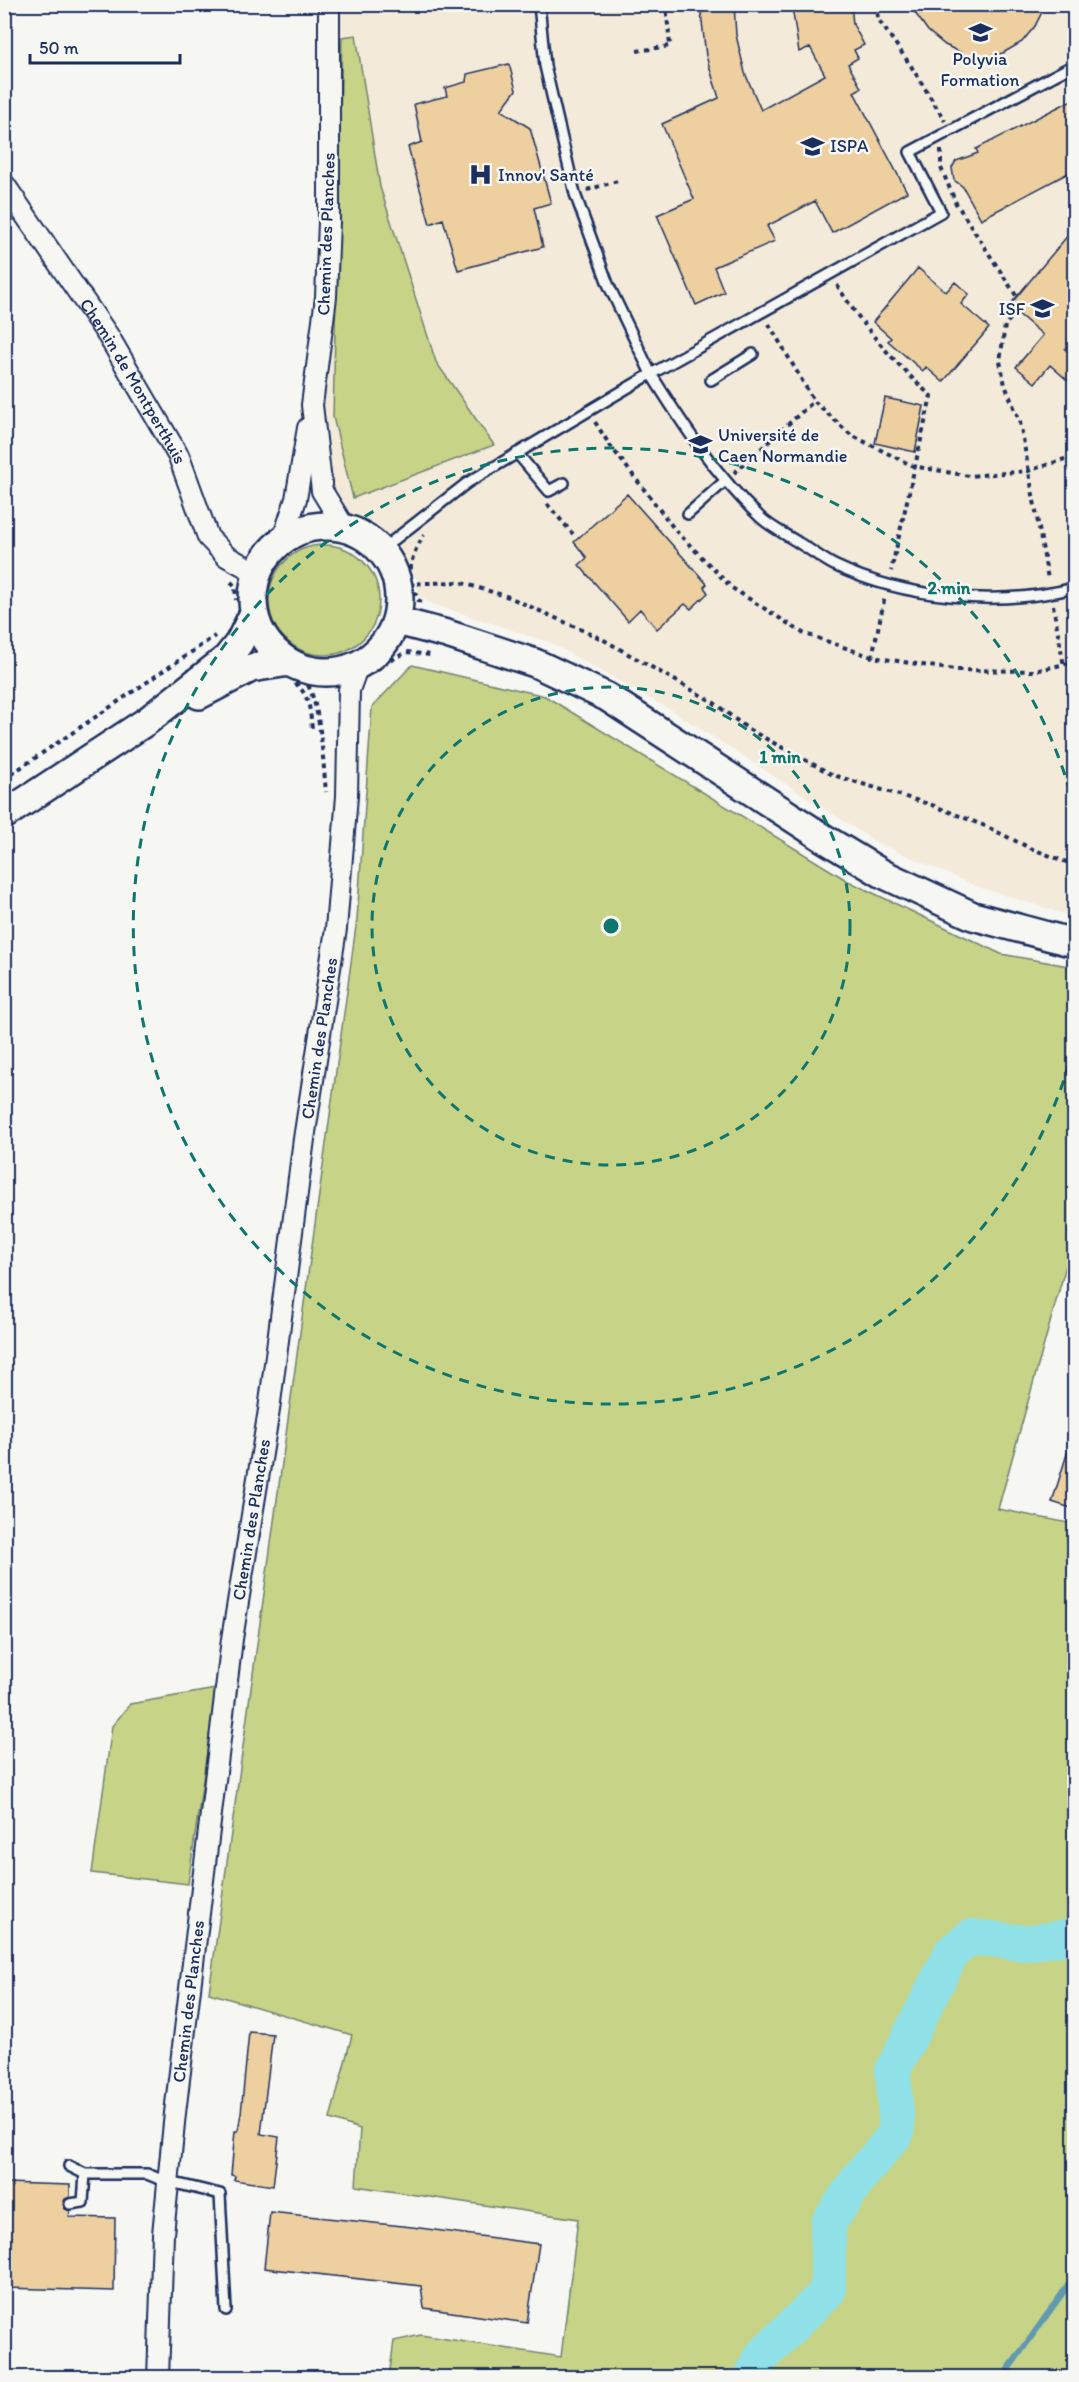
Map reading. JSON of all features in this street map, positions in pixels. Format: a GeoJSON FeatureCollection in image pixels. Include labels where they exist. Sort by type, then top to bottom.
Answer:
{"type":"FeatureCollection","features":[{"type":"Feature","properties":{"kind":"main road"},"geometry":{"type":"LineString","coordinates":[[147,721],[251,668],[291,672],[366,670],[375,654],[388,639],[397,621],[400,602],[399,584],[392,566],[370,539],[344,527],[323,525],[302,529],[272,548],[257,573],[253,593],[254,613],[258,625],[270,646],[291,672]]}},
{"type":"Feature","properties":{"kind":"main road"},"geometry":{"type":"LineString","coordinates":[[4,815],[147,721],[227,658],[239,643],[254,613]]}},
{"type":"Feature","properties":{"kind":"main road"},"geometry":{"type":"LineString","coordinates":[[397,621],[447,634],[535,663],[607,697],[825,839],[883,874],[973,916],[1074,943]]}},
{"type":"Feature","properties":{"kind":"street","name":"Chemin des Planches"},"geometry":{"type":"LineString","coordinates":[[329,4],[327,287],[312,405],[322,491],[344,527]]}},
{"type":"Feature","properties":{"kind":"street","name":"Chemin de Montperthuis"},"geometry":{"type":"LineString","coordinates":[[4,184],[109,337],[179,457],[208,537],[226,556],[257,573]]}},
{"type":"Feature","properties":{"kind":"street"},"geometry":{"type":"LineString","coordinates":[[283,539],[296,499],[312,405]]}},
{"type":"Feature","properties":{"kind":"street","name":"Chemin des Planches"},"geometry":{"type":"LineString","coordinates":[[158,2378],[163,2234],[168,2181],[232,1639],[269,1410],[304,1139],[336,929],[347,796],[349,690],[366,670]]}},
{"type":"Feature","properties":{"kind":"lane"},"geometry":{"type":"LineString","coordinates":[[539,4],[544,66],[575,194],[608,284],[651,374],[683,426],[725,481],[763,520],[834,565],[888,584],[962,598],[1012,598],[1051,594],[1074,588]]}},
{"type":"Feature","properties":{"kind":"lane"},"geometry":{"type":"LineString","coordinates":[[381,550],[466,483],[761,311],[941,212],[910,152],[1074,65]]}},
{"type":"Feature","properties":{"kind":"lane"},"geometry":{"type":"LineString","coordinates":[[711,380],[753,354]]}},
{"type":"Feature","properties":{"kind":"lane"},"geometry":{"type":"LineString","coordinates":[[517,453],[549,491],[564,483]]}},
{"type":"Feature","properties":{"kind":"lane"},"geometry":{"type":"LineString","coordinates":[[688,514],[725,481]]}},
{"type":"Feature","properties":{"kind":"lane"},"geometry":{"type":"LineString","coordinates":[[69,2166],[85,2175],[147,2174],[220,2194],[226,2310]]}},
{"type":"Feature","properties":{"kind":"lane"},"geometry":{"type":"LineString","coordinates":[[70,2204],[84,2202],[85,2175]]}},
{"type":"Feature","properties":{"kind":"path"},"geometry":{"type":"LineString","coordinates":[[637,51],[670,46],[666,4]]}},
{"type":"Feature","properties":{"kind":"path"},"geometry":{"type":"LineString","coordinates":[[876,4],[878,19],[944,118],[948,138],[939,153],[941,168],[956,203],[1017,297]]}},
{"type":"Feature","properties":{"kind":"path"},"geometry":{"type":"LineString","coordinates":[[575,194],[621,180]]}},
{"type":"Feature","properties":{"kind":"path"},"geometry":{"type":"LineString","coordinates":[[941,212],[956,203]]}},
{"type":"Feature","properties":{"kind":"path"},"geometry":{"type":"LineString","coordinates":[[830,273],[865,327],[894,362],[931,396],[913,466],[872,657]]}},
{"type":"Feature","properties":{"kind":"path"},"geometry":{"type":"LineString","coordinates":[[761,311],[814,401],[850,435],[913,466],[969,476],[1028,471],[1074,456]]}},
{"type":"Feature","properties":{"kind":"path"},"geometry":{"type":"LineString","coordinates":[[1016,312],[1005,325],[1000,361],[1005,385],[1020,422],[1064,666]]}},
{"type":"Feature","properties":{"kind":"path"},"geometry":{"type":"LineString","coordinates":[[725,481],[814,401]]}},
{"type":"Feature","properties":{"kind":"path"},"geometry":{"type":"LineString","coordinates":[[589,410],[609,444],[676,531],[732,588],[803,633],[872,657],[955,670],[1035,671],[1074,662]]}},
{"type":"Feature","properties":{"kind":"path"},"geometry":{"type":"LineString","coordinates":[[399,584],[459,582],[509,597],[602,639],[713,702],[748,729],[833,775],[932,806],[985,826],[1030,848],[1074,865]]}},
{"type":"Feature","properties":{"kind":"path"},"geometry":{"type":"LineString","coordinates":[[4,779],[212,637],[221,636]]}},
{"type":"Feature","properties":{"kind":"path"},"geometry":{"type":"LineString","coordinates":[[366,670],[382,665],[407,652],[440,657]]}},
{"type":"Feature","properties":{"kind":"path"},"geometry":{"type":"LineString","coordinates":[[291,672],[310,704],[312,729]]}},
{"type":"Feature","properties":{"kind":"path"},"geometry":{"type":"LineString","coordinates":[[291,672],[310,686],[319,728],[324,775]]}},
{"type":"Feature","properties":{"kind":"shaded area","name":"Université de Caen Normandie"},"geometry":{"type":"Polygon","coordinates":[[[329,5],[1074,5],[1074,917],[976,886],[876,842],[673,711],[551,643],[427,602],[418,594],[418,580],[360,522],[341,511],[328,482],[323,408],[330,368],[326,297],[329,5]]]}},
{"type":"Feature","properties":{"kind":"green space"},"geometry":{"type":"Polygon","coordinates":[[[356,35],[380,187],[436,362],[494,445],[353,498],[333,417],[342,37],[356,35]]]}},
{"type":"Feature","properties":{"kind":"green space"},"geometry":{"type":"Polygon","coordinates":[[[324,545],[345,549],[363,561],[375,579],[379,600],[375,621],[363,639],[345,651],[324,655],[303,651],[285,639],[273,621],[269,600],[273,579],[285,561],[303,549],[324,545]]]}},
{"type":"Feature","properties":{"kind":"green space"},"geometry":{"type":"Polygon","coordinates":[[[412,665],[545,696],[848,881],[1001,954],[1074,967],[1074,1237],[998,1509],[1074,1524],[1074,2377],[389,2377],[394,2341],[421,2335],[561,2357],[578,2219],[356,2186],[360,2129],[330,2119],[352,2035],[209,1993],[357,919],[372,707],[412,665]]]}},
{"type":"Feature","properties":{"kind":"green space"},"geometry":{"type":"Polygon","coordinates":[[[216,1689],[188,1884],[92,1873],[112,1726],[130,1704],[216,1689]]]}},
{"type":"Feature","properties":{"kind":"building","name":"ISPA"},"geometry":{"type":"Polygon","coordinates":[[[700,4],[734,4],[736,35],[745,73],[761,110],[825,75],[810,47],[799,52],[792,7],[805,9],[805,4],[851,4],[853,24],[864,45],[854,50],[858,58],[848,64],[861,88],[854,92],[907,192],[832,233],[815,201],[767,226],[775,241],[714,267],[724,292],[696,305],[657,215],[694,199],[662,124],[719,98],[706,56],[700,4]]]}},
{"type":"Feature","properties":{"kind":"building","name":"Polyvia Formation"},"geometry":{"type":"Polygon","coordinates":[[[923,4],[1046,4],[1035,26],[1022,42],[1003,53],[978,59],[961,59],[962,53],[945,45],[928,31],[913,10],[923,8],[923,4]]]}},
{"type":"Feature","properties":{"kind":"building","name":"Innov' Santé"},"geometry":{"type":"Polygon","coordinates":[[[509,64],[516,90],[501,110],[530,128],[551,203],[534,208],[543,247],[458,270],[443,219],[430,224],[408,147],[422,142],[414,104],[447,96],[445,88],[466,82],[467,74],[509,64]]]}},
{"type":"Feature","properties":{"kind":"building"},"geometry":{"type":"Polygon","coordinates":[[[1074,99],[1074,170],[981,219],[963,187],[954,180],[952,168],[956,161],[978,153],[976,149],[1074,99]]]}},
{"type":"Feature","properties":{"kind":"building","name":"ISF"},"geometry":{"type":"Polygon","coordinates":[[[1074,228],[1074,338],[1065,349],[1074,357],[1074,386],[1050,365],[1035,383],[1016,367],[1043,335],[1009,306],[1074,228]]]}},
{"type":"Feature","properties":{"kind":"building"},"geometry":{"type":"Polygon","coordinates":[[[918,268],[946,292],[955,282],[969,294],[961,304],[989,328],[943,382],[926,367],[923,371],[888,341],[891,338],[873,322],[918,268]]]}},
{"type":"Feature","properties":{"kind":"building"},"geometry":{"type":"Polygon","coordinates":[[[885,398],[924,406],[915,452],[875,443],[885,398]]]}},
{"type":"Feature","properties":{"kind":"building"},"geometry":{"type":"Polygon","coordinates":[[[627,494],[707,584],[704,587],[708,593],[691,609],[685,604],[657,629],[640,609],[628,621],[579,565],[587,558],[574,542],[627,494]]]}},
{"type":"Feature","properties":{"kind":"building"},"geometry":{"type":"Polygon","coordinates":[[[1071,1441],[1074,1442],[1074,1509],[1052,1502],[1071,1441]]]}},
{"type":"Feature","properties":{"kind":"building"},"geometry":{"type":"Polygon","coordinates":[[[249,2032],[273,2034],[261,2134],[279,2137],[273,2186],[234,2180],[235,2176],[231,2175],[235,2131],[238,2131],[241,2113],[249,2032]]]}},
{"type":"Feature","properties":{"kind":"building"},"geometry":{"type":"Polygon","coordinates":[[[4,2183],[70,2185],[70,2197],[65,2199],[63,2204],[65,2209],[70,2211],[69,2217],[115,2218],[114,2291],[4,2288],[4,2183]]]}},
{"type":"Feature","properties":{"kind":"building"},"geometry":{"type":"Polygon","coordinates":[[[270,2212],[412,2227],[539,2244],[527,2323],[424,2308],[421,2286],[264,2268],[270,2212]]]}},
{"type":"Feature","properties":{"kind":"waterway"},"geometry":{"type":"LineString","coordinates":[[751,2378],[762,2356],[828,2291],[828,2224],[858,2179],[897,2132],[893,2070],[952,1952],[971,1937],[1027,1943],[1074,1936]]}},
{"type":"Feature","properties":{"kind":"waterway"},"geometry":{"type":"LineString","coordinates":[[1002,2378],[1074,2277]]}},
{"type":"Feature","properties":{"kind":"place","name":"Polyvia Formation"},"geometry":{"type":"Point","coordinates":[980,33]}},
{"type":"Feature","properties":{"kind":"place","name":"ISPA"},"geometry":{"type":"Point","coordinates":[812,146]}},
{"type":"Feature","properties":{"kind":"place","name":"Innov' Santé"},"geometry":{"type":"Point","coordinates":[480,175]}},
{"type":"Feature","properties":{"kind":"place","name":"ISF"},"geometry":{"type":"Point","coordinates":[1043,309]}},
{"type":"Feature","properties":{"kind":"place","name":"Université de Caen Normandie"},"geometry":{"type":"Point","coordinates":[700,445]}}]}
